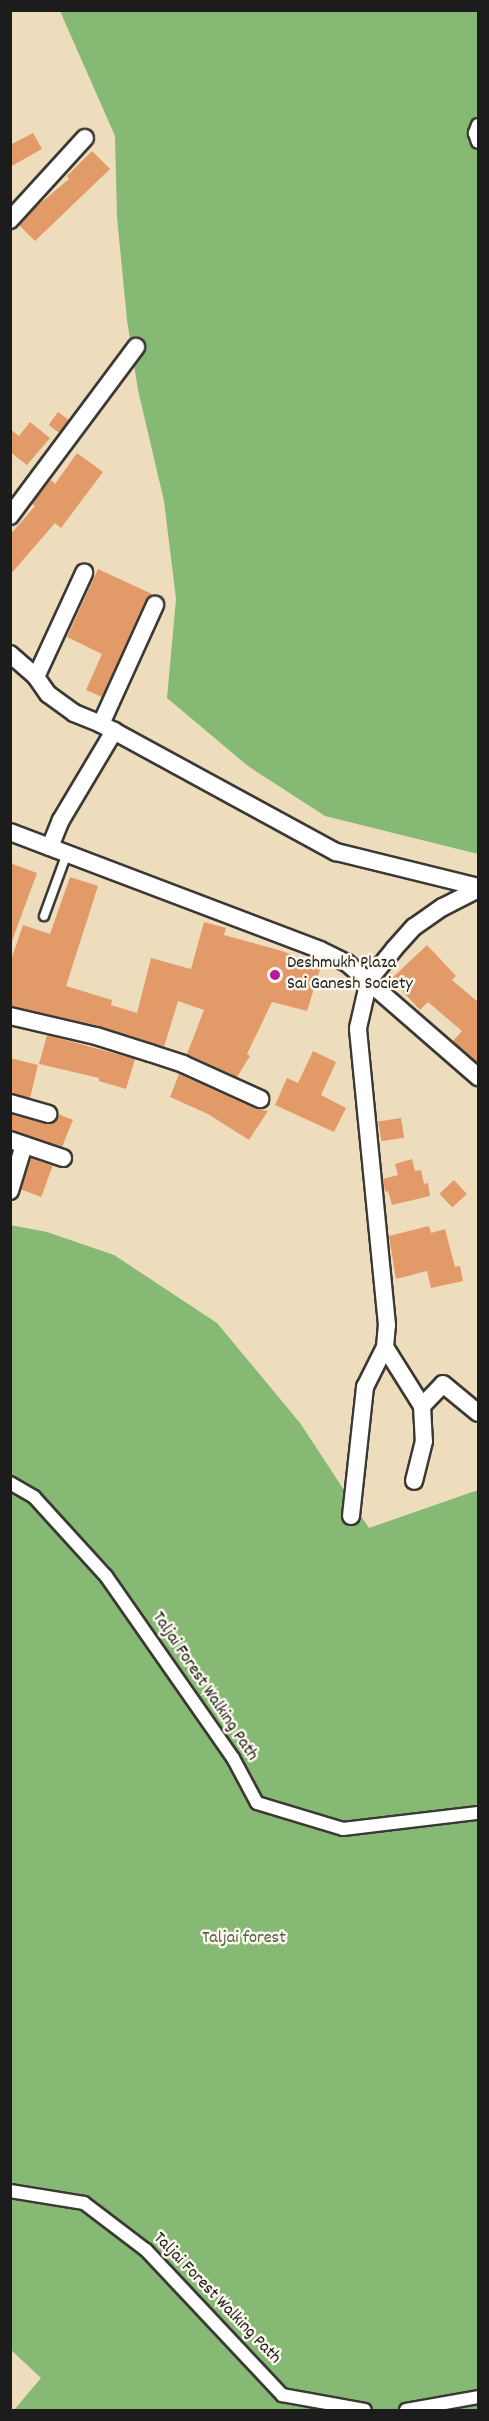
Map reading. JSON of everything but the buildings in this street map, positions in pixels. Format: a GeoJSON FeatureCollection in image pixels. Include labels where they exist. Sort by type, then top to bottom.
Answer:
{"type":"FeatureCollection","features":[{"type":"Feature","properties":{"kind":"street"},"geometry":{"type":"LineString","coordinates":[[478,125],[475,133],[478,142]]}},
{"type":"Feature","properties":{"kind":"street"},"geometry":{"type":"LineString","coordinates":[[10,220],[85,138]]}},
{"type":"Feature","properties":{"kind":"street"},"geometry":{"type":"LineString","coordinates":[[10,516],[136,347]]}},
{"type":"Feature","properties":{"kind":"street"},"geometry":{"type":"LineString","coordinates":[[36,677],[84,573]]}},
{"type":"Feature","properties":{"kind":"street"},"geometry":{"type":"LineString","coordinates":[[55,834],[107,728],[155,605]]}},
{"type":"Feature","properties":{"kind":"street"},"geometry":{"type":"LineString","coordinates":[[10,654],[36,677],[48,694],[74,713],[107,728],[336,852],[478,888]]}},
{"type":"Feature","properties":{"kind":"street"},"geometry":{"type":"LineString","coordinates":[[10,832],[55,834]]}},
{"type":"Feature","properties":{"kind":"street"},"geometry":{"type":"LineString","coordinates":[[55,834],[67,853],[320,950],[347,963],[478,1077]]}},
{"type":"Feature","properties":{"kind":"street"},"geometry":{"type":"LineString","coordinates":[[351,1516],[365,1387],[385,1347],[387,1325],[358,1028],[369,980],[414,927],[443,907],[478,888]]}},
{"type":"Feature","properties":{"kind":"street"},"geometry":{"type":"LineString","coordinates":[[10,1016],[96,1036],[150,1053],[183,1064],[260,1099]]}},
{"type":"Feature","properties":{"kind":"street"},"geometry":{"type":"LineString","coordinates":[[10,1103],[48,1114]]}},
{"type":"Feature","properties":{"kind":"street"},"geometry":{"type":"LineString","coordinates":[[10,1191],[17,1142],[63,1158]]}},
{"type":"Feature","properties":{"kind":"street"},"geometry":{"type":"LineString","coordinates":[[385,1347],[422,1406],[424,1441],[414,1481]]}},
{"type":"Feature","properties":{"kind":"street"},"geometry":{"type":"LineString","coordinates":[[422,1406],[443,1384],[478,1413]]}},
{"type":"Feature","properties":{"kind":"street","name":"Taljai Forest Walking Path"},"geometry":{"type":"LineString","coordinates":[[10,1483],[34,1497],[106,1576],[233,1758],[257,1803],[343,1829],[478,1813]]}},
{"type":"Feature","properties":{"kind":"street","name":"Taljai Forest Walking Path"},"geometry":{"type":"LineString","coordinates":[[10,2191],[84,2203],[146,2250],[282,2395],[365,2410]]}},
{"type":"Feature","properties":{"kind":"street"},"geometry":{"type":"LineString","coordinates":[[405,2410],[478,2397]]}},
{"type":"Feature","properties":{"kind":"lane"},"geometry":{"type":"LineString","coordinates":[[44,916],[67,853]]}},
{"type":"Feature","properties":{"kind":"green space"},"geometry":{"type":"Polygon","coordinates":[[[60,11],[478,11],[478,854],[325,816],[248,766],[167,698],[176,599],[164,501],[138,390],[127,320],[117,217],[115,136],[60,11]]]}},
{"type":"Feature","properties":{"kind":"green space","name":"Taljai forest"},"geometry":{"type":"Polygon","coordinates":[[[10,1225],[47,1232],[114,1255],[217,1323],[300,1423],[369,1528],[478,1490],[478,2410],[14,2410],[41,2378],[10,2349],[10,1225]]]}},
{"type":"Feature","properties":{"kind":"place","name":"Deshmukh Plaza Sai Ganesh Society"},"geometry":{"type":"Point","coordinates":[275,975]}}]}
